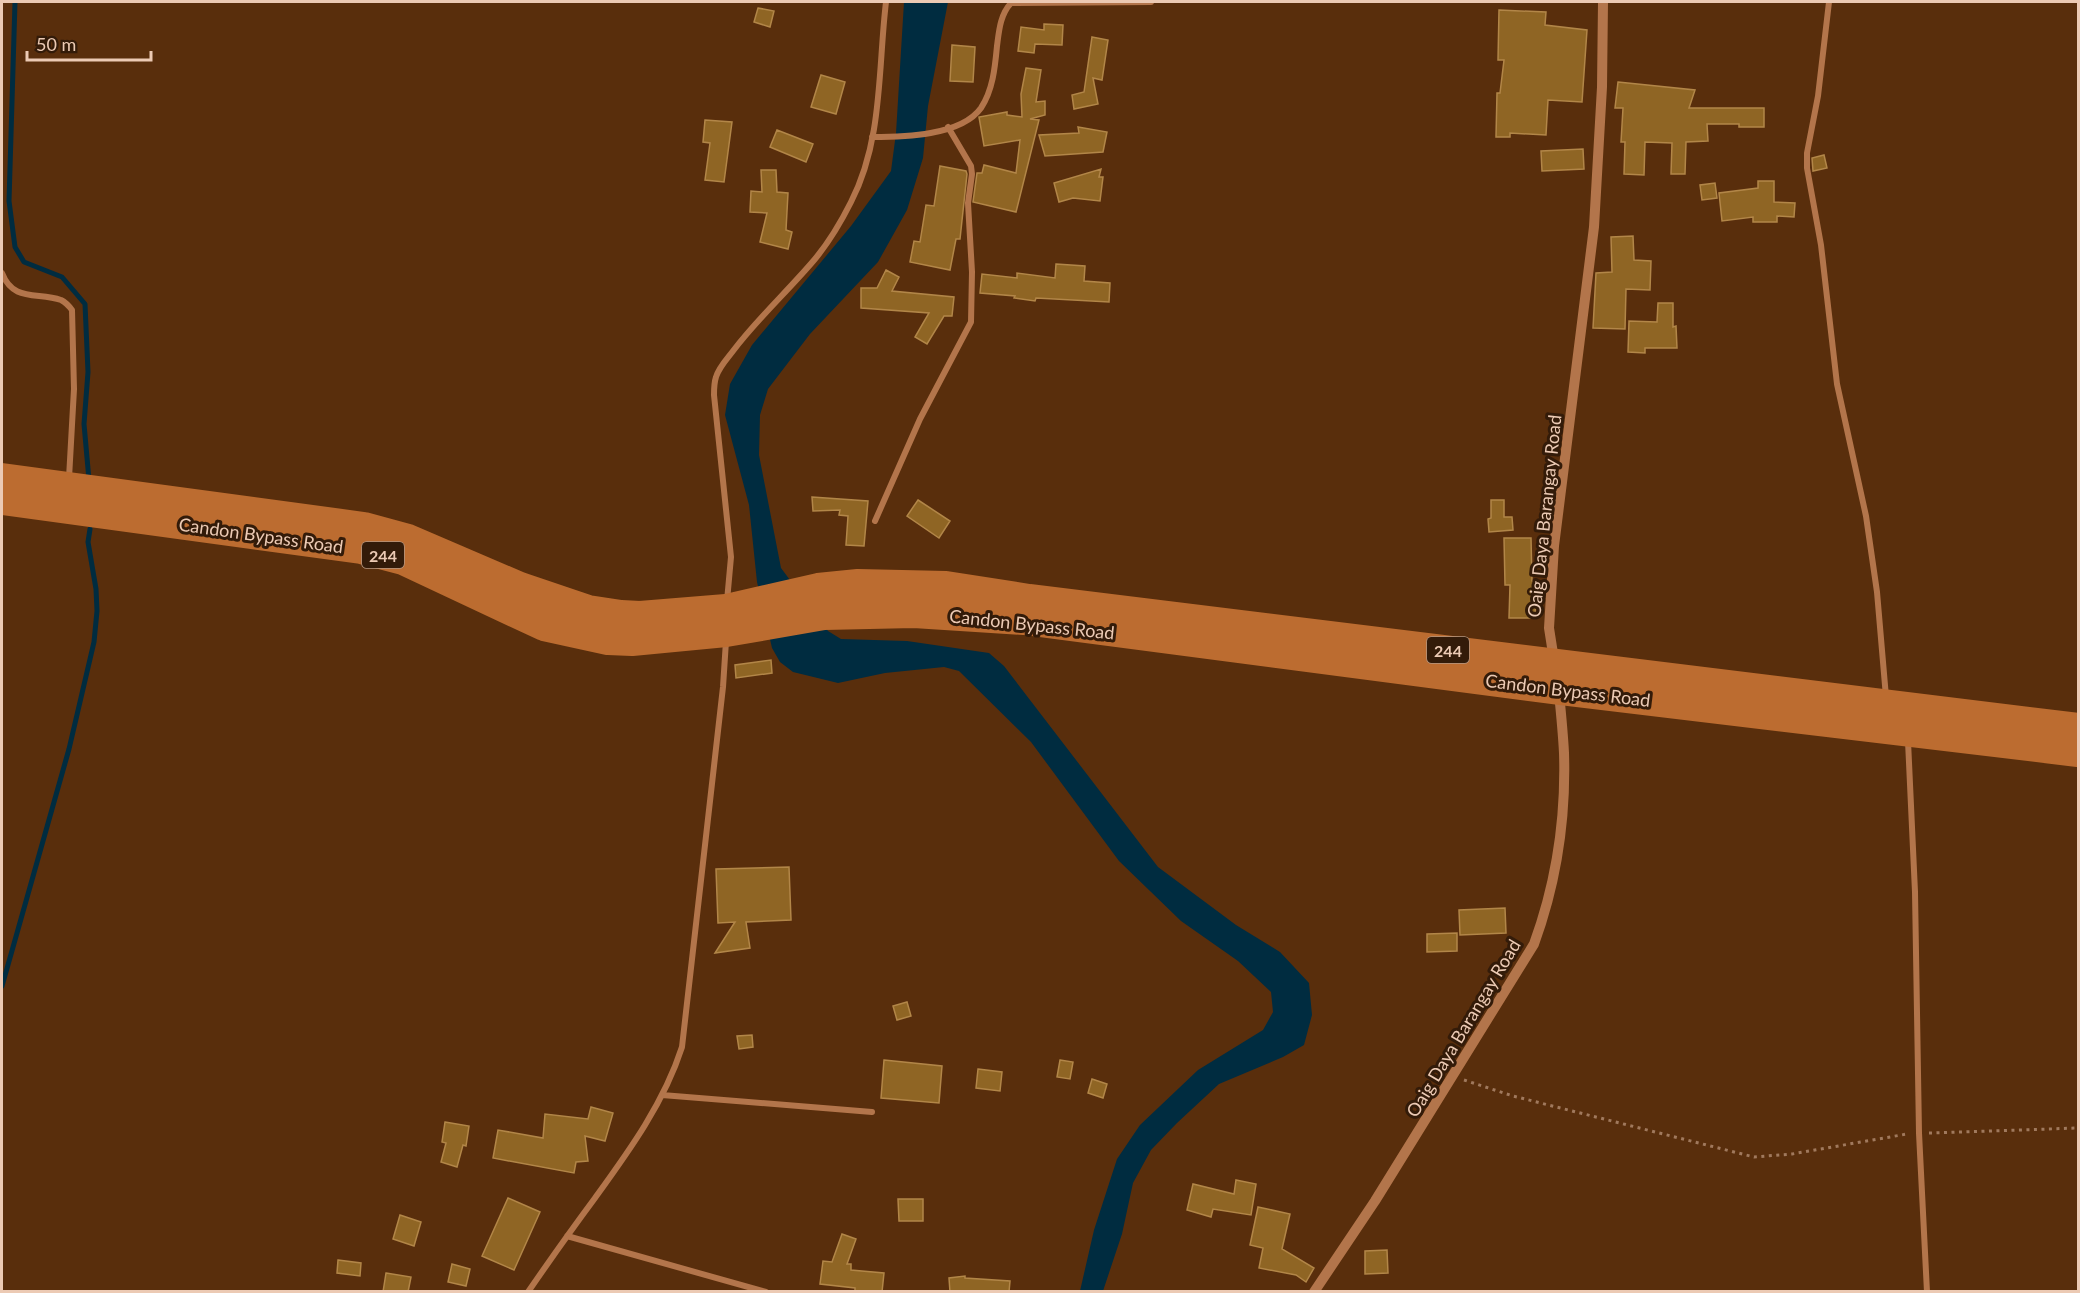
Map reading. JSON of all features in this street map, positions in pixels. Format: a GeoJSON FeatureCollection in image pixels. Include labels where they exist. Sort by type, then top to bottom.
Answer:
{"type":"FeatureCollection","features":[{"type":"Feature","properties":{"kind":"highway","name":"Candon Bypass Road"},"geometry":{"type":"LineString","coordinates":[[2,478],[364,527],[408,539],[520,587],[588,610],[621,615],[737,618]]}},
{"type":"Feature","properties":{"kind":"highway","name":"Candon Bypass Road"},"geometry":{"type":"LineString","coordinates":[[2,500],[361,549],[403,560],[544,626],[587,636],[632,641],[821,602],[914,613],[1024,620],[1557,676],[1904,716],[2079,728]]}},
{"type":"Feature","properties":{"kind":"highway","name":"Candon Bypass Road"},"geometry":{"type":"LineString","coordinates":[[1904,716],[2079,752]]}},
{"type":"Feature","properties":{"kind":"street"},"geometry":{"type":"LineString","coordinates":[[528,1292],[631,1148],[672,1076],[682,1047],[723,687],[737,618],[714,395],[716,377],[746,334],[828,242],[852,201],[872,137],[879,99],[886,2]]}},
{"type":"Feature","properties":{"kind":"street"},"geometry":{"type":"LineString","coordinates":[[872,137],[930,135],[965,122],[974,116],[981,108],[993,78],[999,30],[1004,10],[1011,3],[1151,2]]}},
{"type":"Feature","properties":{"kind":"street","name":"Oaig Daya Barangay Road"},"geometry":{"type":"LineString","coordinates":[[1314,1292],[1376,1201],[1522,966],[1544,918],[1554,875],[1564,755],[1557,676],[1549,628],[1554,546],[1595,217],[1602,87],[1603,2]]}},
{"type":"Feature","properties":{"kind":"street"},"geometry":{"type":"LineString","coordinates":[[1829,2],[1818,96],[1807,153],[1807,168],[1821,244],[1837,384],[1866,516],[1875,581],[1904,716],[1915,892],[1919,1133],[1927,1292]]}},
{"type":"Feature","properties":{"kind":"street"},"geometry":{"type":"LineString","coordinates":[[875,521],[920,418],[971,322],[972,272],[968,203],[972,174],[971,166],[948,127]]}},
{"type":"Feature","properties":{"kind":"street"},"geometry":{"type":"LineString","coordinates":[[2,273],[10,288],[20,293],[63,301],[72,310],[74,388],[68,488]]}},
{"type":"Feature","properties":{"kind":"street"},"geometry":{"type":"LineString","coordinates":[[662,1095],[872,1112]]}},
{"type":"Feature","properties":{"kind":"street"},"geometry":{"type":"LineString","coordinates":[[567,1236],[766,1292]]}},
{"type":"Feature","properties":{"kind":"path"},"geometry":{"type":"LineString","coordinates":[[1454,1076],[1513,1096],[1754,1157],[1792,1154],[1898,1134],[2079,1128]]}},
{"type":"Feature","properties":{"kind":"water"},"geometry":{"type":"Polygon","coordinates":[[[904,2],[948,2],[928,106],[923,158],[907,210],[878,262],[810,334],[768,389],[760,415],[759,455],[781,568],[828,631],[841,639],[907,641],[989,653],[1004,666],[1158,867],[1236,925],[1280,952],[1309,983],[1312,1015],[1304,1045],[1283,1057],[1219,1084],[1151,1150],[1133,1183],[1122,1234],[1103,1291],[1080,1291],[1094,1230],[1117,1159],[1140,1125],[1198,1070],[1263,1030],[1273,1012],[1271,992],[1238,961],[1181,921],[1119,861],[1031,742],[959,671],[944,667],[885,673],[838,683],[793,672],[780,662],[772,648],[757,582],[749,505],[725,415],[730,384],[752,345],[851,226],[891,171],[896,133],[904,2]]]}},
{"type":"Feature","properties":{"kind":"building"},"geometry":{"type":"Polygon","coordinates":[[[758,8],[774,11],[770,27],[754,22],[758,8]]]}},
{"type":"Feature","properties":{"kind":"building"},"geometry":{"type":"Polygon","coordinates":[[[1499,10],[1546,12],[1545,25],[1587,30],[1582,102],[1548,100],[1546,135],[1510,133],[1510,137],[1496,137],[1497,93],[1500,93],[1504,60],[1498,60],[1499,10]]]}},
{"type":"Feature","properties":{"kind":"building"},"geometry":{"type":"Polygon","coordinates":[[[1044,24],[1063,25],[1062,45],[1035,44],[1034,53],[1018,51],[1021,27],[1044,30],[1044,24]]]}},
{"type":"Feature","properties":{"kind":"building"},"geometry":{"type":"Polygon","coordinates":[[[1092,37],[1108,40],[1102,80],[1093,78],[1098,104],[1074,109],[1072,95],[1084,92],[1092,37]]]}},
{"type":"Feature","properties":{"kind":"building"},"geometry":{"type":"Polygon","coordinates":[[[952,45],[975,47],[973,82],[950,81],[952,45]]]}},
{"type":"Feature","properties":{"kind":"building"},"geometry":{"type":"Polygon","coordinates":[[[1026,68],[1041,70],[1036,102],[1045,101],[1045,115],[1030,119],[1039,120],[1016,212],[973,202],[977,173],[982,173],[984,165],[1016,173],[1020,140],[984,146],[979,117],[1007,112],[1007,115],[1022,117],[1021,94],[1026,68]]]}},
{"type":"Feature","properties":{"kind":"building"},"geometry":{"type":"Polygon","coordinates":[[[821,75],[845,82],[836,114],[811,107],[821,75]]]}},
{"type":"Feature","properties":{"kind":"building"},"geometry":{"type":"Polygon","coordinates":[[[1618,82],[1695,90],[1689,108],[1764,108],[1764,127],[1707,124],[1708,141],[1686,142],[1685,174],[1671,174],[1672,143],[1645,142],[1644,175],[1624,174],[1625,142],[1621,142],[1623,108],[1615,108],[1618,82]]]}},
{"type":"Feature","properties":{"kind":"building"},"geometry":{"type":"Polygon","coordinates":[[[705,120],[732,122],[724,182],[705,180],[710,143],[703,142],[705,120]]]}},
{"type":"Feature","properties":{"kind":"building"},"geometry":{"type":"Polygon","coordinates":[[[1078,127],[1107,132],[1103,152],[1045,156],[1039,135],[1079,133],[1078,127]]]}},
{"type":"Feature","properties":{"kind":"building"},"geometry":{"type":"Polygon","coordinates":[[[777,130],[813,144],[806,162],[770,147],[777,130]]]}},
{"type":"Feature","properties":{"kind":"building"},"geometry":{"type":"Polygon","coordinates":[[[1583,149],[1584,169],[1542,171],[1541,151],[1583,149]]]}},
{"type":"Feature","properties":{"kind":"building"},"geometry":{"type":"Polygon","coordinates":[[[1824,155],[1827,168],[1813,171],[1812,158],[1824,155]]]}},
{"type":"Feature","properties":{"kind":"building"},"geometry":{"type":"Polygon","coordinates":[[[940,166],[966,171],[967,174],[960,239],[956,239],[950,270],[910,262],[914,241],[920,242],[926,205],[934,206],[940,166]]]}},
{"type":"Feature","properties":{"kind":"building"},"geometry":{"type":"Polygon","coordinates":[[[1101,169],[1099,177],[1103,177],[1100,201],[1073,198],[1059,202],[1054,183],[1101,169]]]}},
{"type":"Feature","properties":{"kind":"building"},"geometry":{"type":"Polygon","coordinates":[[[761,170],[776,170],[777,192],[788,193],[786,230],[792,232],[788,249],[760,242],[767,213],[750,212],[751,191],[762,192],[761,170]]]}},
{"type":"Feature","properties":{"kind":"building"},"geometry":{"type":"Polygon","coordinates":[[[1758,181],[1774,181],[1774,202],[1795,203],[1794,217],[1777,216],[1777,222],[1753,222],[1753,217],[1722,221],[1719,193],[1758,188],[1758,181]]]}},
{"type":"Feature","properties":{"kind":"building"},"geometry":{"type":"Polygon","coordinates":[[[1715,183],[1717,198],[1702,200],[1700,185],[1715,183]]]}},
{"type":"Feature","properties":{"kind":"building"},"geometry":{"type":"Polygon","coordinates":[[[1633,236],[1634,260],[1651,261],[1650,290],[1626,289],[1625,329],[1593,328],[1596,273],[1612,272],[1611,237],[1633,236]]]}},
{"type":"Feature","properties":{"kind":"building"},"geometry":{"type":"Polygon","coordinates":[[[1056,264],[1085,266],[1084,281],[1110,283],[1109,302],[1036,298],[1035,301],[1014,298],[1015,296],[980,293],[982,274],[1017,278],[1017,273],[1055,278],[1056,264]]]}},
{"type":"Feature","properties":{"kind":"building"},"geometry":{"type":"Polygon","coordinates":[[[886,270],[899,277],[892,291],[954,297],[952,316],[944,316],[927,344],[915,337],[929,313],[861,308],[861,288],[877,288],[886,270]]]}},
{"type":"Feature","properties":{"kind":"building"},"geometry":{"type":"Polygon","coordinates":[[[1658,303],[1673,303],[1673,327],[1676,326],[1677,348],[1645,348],[1645,353],[1628,352],[1629,321],[1657,322],[1658,303]]]}},
{"type":"Feature","properties":{"kind":"building"},"geometry":{"type":"Polygon","coordinates":[[[812,497],[868,501],[864,546],[846,545],[848,516],[839,515],[840,510],[813,511],[812,497]]]}},
{"type":"Feature","properties":{"kind":"building"},"geometry":{"type":"Polygon","coordinates":[[[918,500],[950,521],[939,538],[907,516],[918,500]]]}},
{"type":"Feature","properties":{"kind":"building"},"geometry":{"type":"Polygon","coordinates":[[[1491,500],[1504,500],[1504,517],[1512,517],[1513,530],[1489,532],[1488,519],[1491,518],[1491,500]]]}},
{"type":"Feature","properties":{"kind":"building"},"geometry":{"type":"Polygon","coordinates":[[[1504,538],[1531,538],[1532,581],[1536,582],[1535,618],[1509,618],[1510,585],[1505,585],[1504,538]]]}},
{"type":"Feature","properties":{"kind":"building"},"geometry":{"type":"Polygon","coordinates":[[[771,660],[772,673],[736,678],[735,665],[771,660]]]}},
{"type":"Feature","properties":{"kind":"building"},"geometry":{"type":"Polygon","coordinates":[[[789,867],[791,920],[746,922],[750,948],[715,953],[735,922],[718,923],[716,869],[789,867]]]}},
{"type":"Feature","properties":{"kind":"building"},"geometry":{"type":"Polygon","coordinates":[[[1505,908],[1506,933],[1460,935],[1459,910],[1505,908]]]}},
{"type":"Feature","properties":{"kind":"building"},"geometry":{"type":"Polygon","coordinates":[[[1457,933],[1457,951],[1427,952],[1427,934],[1457,933]]]}},
{"type":"Feature","properties":{"kind":"building"},"geometry":{"type":"Polygon","coordinates":[[[907,1002],[911,1016],[897,1020],[893,1006],[907,1002]]]}},
{"type":"Feature","properties":{"kind":"building"},"geometry":{"type":"Polygon","coordinates":[[[752,1035],[753,1047],[739,1049],[737,1036],[752,1035]]]}},
{"type":"Feature","properties":{"kind":"building"},"geometry":{"type":"Polygon","coordinates":[[[884,1060],[942,1066],[939,1103],[881,1098],[884,1060]]]}},
{"type":"Feature","properties":{"kind":"building"},"geometry":{"type":"Polygon","coordinates":[[[1060,1060],[1073,1062],[1070,1079],[1057,1077],[1060,1060]]]}},
{"type":"Feature","properties":{"kind":"building"},"geometry":{"type":"Polygon","coordinates":[[[978,1069],[1002,1072],[1000,1091],[976,1088],[978,1069]]]}},
{"type":"Feature","properties":{"kind":"building"},"geometry":{"type":"Polygon","coordinates":[[[1092,1079],[1107,1084],[1103,1098],[1088,1093],[1092,1079]]]}},
{"type":"Feature","properties":{"kind":"building"},"geometry":{"type":"Polygon","coordinates":[[[591,1107],[613,1113],[605,1141],[585,1136],[588,1161],[576,1162],[574,1173],[493,1158],[498,1130],[543,1138],[545,1114],[588,1119],[591,1107]]]}},
{"type":"Feature","properties":{"kind":"building"},"geometry":{"type":"Polygon","coordinates":[[[445,1122],[469,1126],[466,1146],[463,1145],[457,1167],[441,1162],[446,1143],[442,1142],[445,1122]]]}},
{"type":"Feature","properties":{"kind":"building"},"geometry":{"type":"Polygon","coordinates":[[[1236,1180],[1256,1184],[1251,1215],[1213,1209],[1211,1217],[1187,1210],[1193,1184],[1234,1194],[1236,1180]]]}},
{"type":"Feature","properties":{"kind":"building"},"geometry":{"type":"Polygon","coordinates":[[[508,1198],[540,1212],[514,1270],[482,1256],[508,1198]]]}},
{"type":"Feature","properties":{"kind":"building"},"geometry":{"type":"Polygon","coordinates":[[[898,1199],[923,1199],[923,1221],[899,1221],[898,1199]]]}},
{"type":"Feature","properties":{"kind":"building"},"geometry":{"type":"Polygon","coordinates":[[[1258,1207],[1290,1214],[1282,1249],[1314,1268],[1306,1282],[1296,1275],[1259,1268],[1263,1248],[1250,1245],[1258,1207]]]}},
{"type":"Feature","properties":{"kind":"building"},"geometry":{"type":"Polygon","coordinates":[[[400,1215],[421,1222],[414,1246],[393,1239],[400,1215]]]}},
{"type":"Feature","properties":{"kind":"building"},"geometry":{"type":"Polygon","coordinates":[[[842,1234],[856,1239],[847,1264],[851,1264],[851,1270],[884,1273],[882,1292],[855,1292],[855,1288],[820,1284],[823,1261],[832,1262],[842,1234]]]}},
{"type":"Feature","properties":{"kind":"building"},"geometry":{"type":"Polygon","coordinates":[[[1387,1250],[1388,1273],[1365,1274],[1365,1251],[1387,1250]]]}},
{"type":"Feature","properties":{"kind":"building"},"geometry":{"type":"Polygon","coordinates":[[[338,1260],[361,1263],[360,1276],[337,1273],[338,1260]]]}},
{"type":"Feature","properties":{"kind":"building"},"geometry":{"type":"Polygon","coordinates":[[[452,1264],[470,1269],[466,1286],[448,1282],[452,1264]]]}},
{"type":"Feature","properties":{"kind":"building"},"geometry":{"type":"Polygon","coordinates":[[[386,1273],[411,1277],[408,1292],[383,1292],[386,1273]]]}},
{"type":"Feature","properties":{"kind":"building"},"geometry":{"type":"Polygon","coordinates":[[[965,1276],[965,1278],[1010,1281],[1009,1292],[950,1292],[949,1278],[965,1276]]]}},
{"type":"Feature","properties":{"kind":"waterway"},"geometry":{"type":"LineString","coordinates":[[15,2],[9,201],[15,247],[24,262],[62,277],[85,304],[88,372],[84,424],[89,480]]}},
{"type":"Feature","properties":{"kind":"waterway"},"geometry":{"type":"LineString","coordinates":[[2,986],[69,749],[94,642],[97,611],[96,589],[88,542],[90,529]]}}]}
